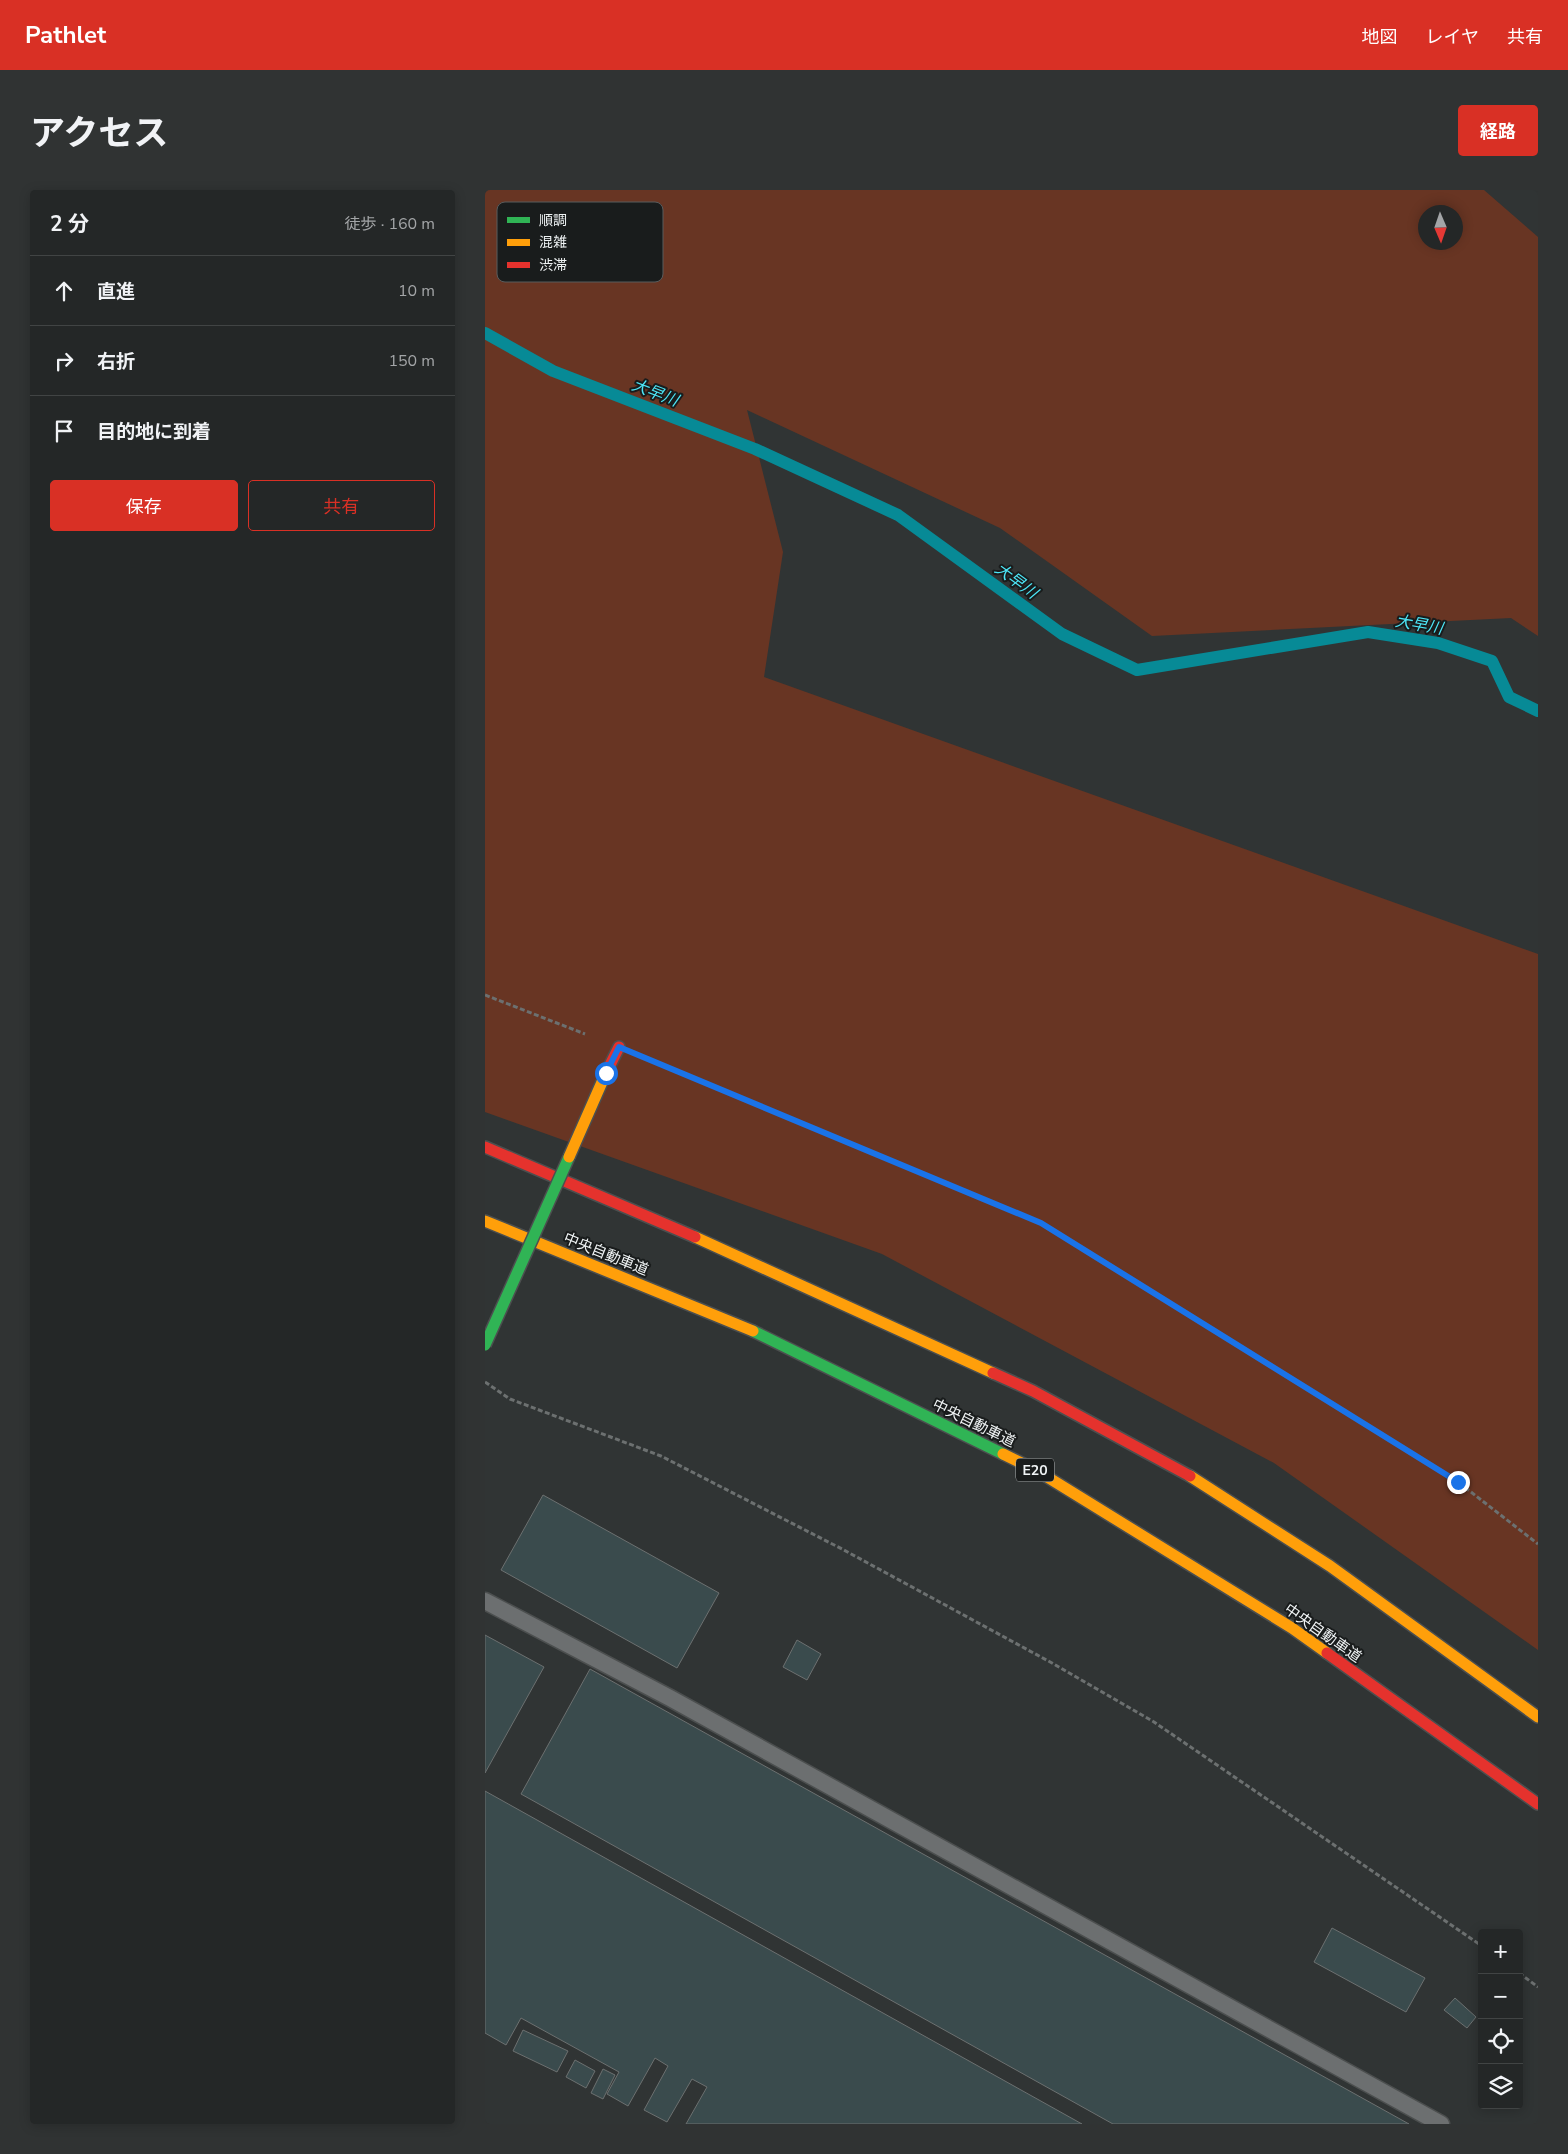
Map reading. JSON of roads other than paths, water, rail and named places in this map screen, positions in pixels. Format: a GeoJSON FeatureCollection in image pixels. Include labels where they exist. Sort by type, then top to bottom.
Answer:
{"type":"FeatureCollection","features":[{"type":"Feature","properties":{"kind":"main road"},"geometry":{"type":"LineString","coordinates":[[485,1345],[619,1047]]}},
{"type":"Feature","properties":{"kind":"main road"},"geometry":{"type":"LineString","coordinates":[[485,1147],[692,1235],[1033,1391],[1191,1477],[1314,1556],[1538,1717]]}},
{"type":"Feature","properties":{"kind":"main road","name":"中央自動車道"},"geometry":{"type":"LineString","coordinates":[[485,1221],[760,1334],[1036,1470],[1292,1628],[1538,1804]]}},
{"type":"Feature","properties":{"kind":"lane"},"geometry":{"type":"LineString","coordinates":[[485,1601],[670,1698],[1441,2124]]}},
{"type":"Feature","properties":{"kind":"waterway","name":"大早川"},"geometry":{"type":"LineString","coordinates":[[485,333],[553,371],[755,449],[898,515],[1062,634],[1137,670],[1368,632],[1438,643],[1492,661],[1509,697],[1538,711]]}}]}
